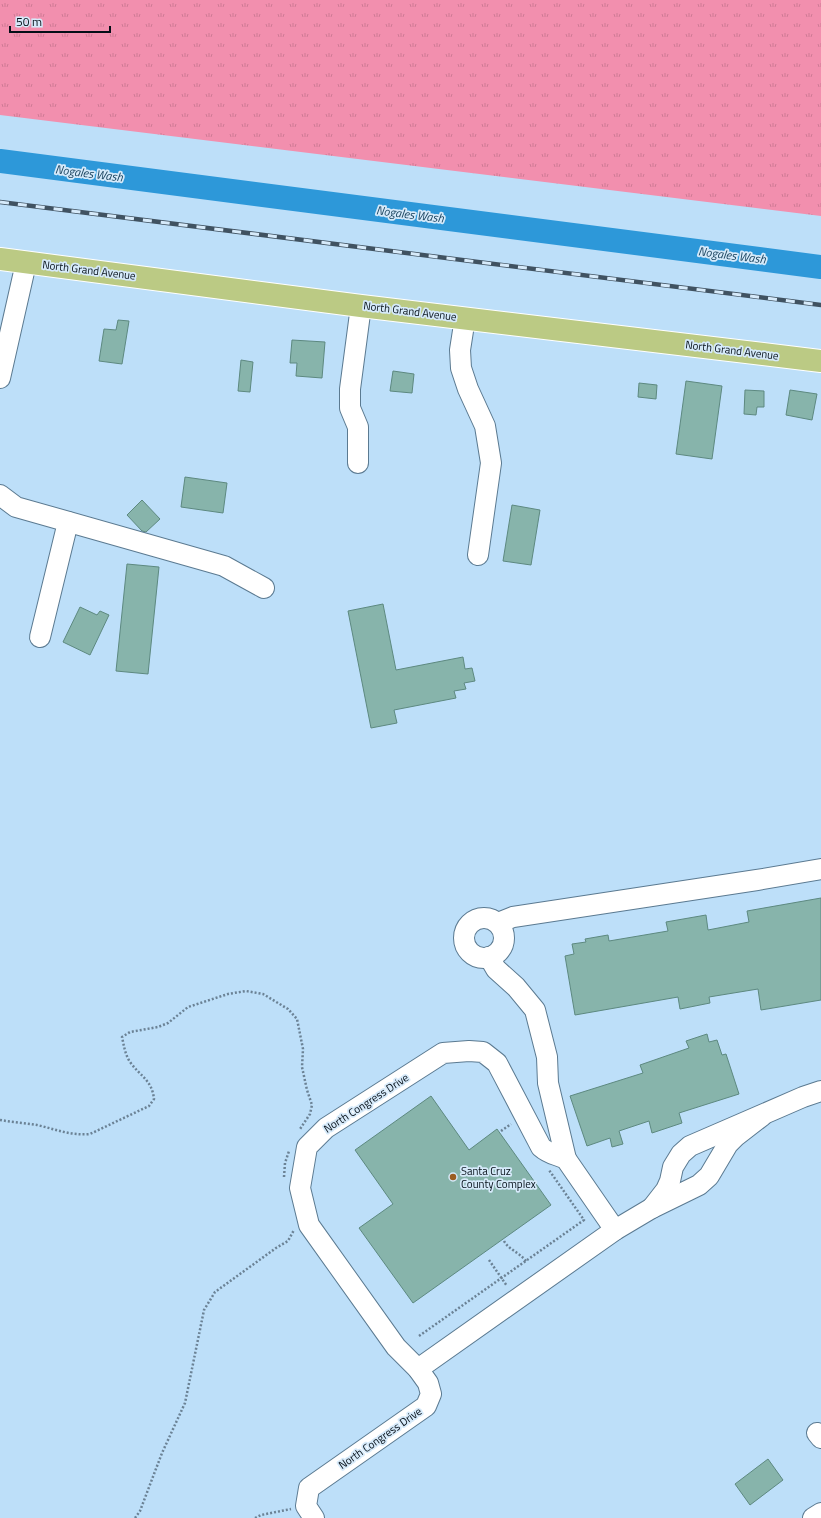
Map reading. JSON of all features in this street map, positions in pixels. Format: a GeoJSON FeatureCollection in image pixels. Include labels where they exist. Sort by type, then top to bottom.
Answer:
{"type":"FeatureCollection","features":[{"type":"Feature","properties":{"kind":"main road","name":"North Grand Avenue"},"geometry":{"type":"LineString","coordinates":[[0,259],[361,306],[821,361]]}},
{"type":"Feature","properties":{"kind":"street"},"geometry":{"type":"LineString","coordinates":[[0,378],[26,263]]}},
{"type":"Feature","properties":{"kind":"street"},"geometry":{"type":"LineString","coordinates":[[358,463],[358,427],[350,408],[350,389],[361,306]]}},
{"type":"Feature","properties":{"kind":"street"},"geometry":{"type":"LineString","coordinates":[[465,318],[460,350],[461,368],[468,389],[485,426],[491,463],[478,555]]}},
{"type":"Feature","properties":{"kind":"street"},"geometry":{"type":"LineString","coordinates":[[0,495],[16,507],[224,566],[264,588]]}},
{"type":"Feature","properties":{"kind":"street"},"geometry":{"type":"LineString","coordinates":[[40,637],[68,522]]}},
{"type":"Feature","properties":{"kind":"street"},"geometry":{"type":"LineString","coordinates":[[498,923],[513,917],[750,882],[821,869]]}},
{"type":"Feature","properties":{"kind":"street"},"geometry":{"type":"LineString","coordinates":[[487,917],[498,923],[504,934],[503,945],[495,955],[489,957],[476,956],[471,953],[466,948],[464,942],[466,929],[474,920],[487,917]]}},
{"type":"Feature","properties":{"kind":"street"},"geometry":{"type":"LineString","coordinates":[[489,957],[496,969],[516,987],[535,1010],[547,1057],[548,1083],[566,1159],[615,1230]]}},
{"type":"Feature","properties":{"kind":"street","name":"North Congress Drive"},"geometry":{"type":"LineString","coordinates":[[310,1512],[309,1488],[426,1406],[431,1394],[428,1383],[418,1369],[396,1347],[309,1226],[300,1188],[307,1147],[326,1128],[443,1053],[469,1051],[483,1052],[497,1063],[541,1146],[548,1153],[558,1155],[566,1159]]}},
{"type":"Feature","properties":{"kind":"street"},"geometry":{"type":"LineString","coordinates":[[652,1208],[666,1190],[670,1181],[673,1167],[681,1154],[690,1146],[803,1097],[821,1091]]}},
{"type":"Feature","properties":{"kind":"street"},"geometry":{"type":"LineString","coordinates":[[418,1369],[615,1230],[652,1208],[699,1185],[709,1176],[728,1144],[762,1116]]}},
{"type":"Feature","properties":{"kind":"street"},"geometry":{"type":"LineString","coordinates":[[814,1518],[821,1513]]}},
{"type":"Feature","properties":{"kind":"path"},"geometry":{"type":"LineString","coordinates":[[0,1120],[37,1125],[60,1132],[81,1135],[90,1134],[149,1106],[154,1099],[151,1086],[146,1078],[136,1070],[130,1061],[126,1054],[122,1037],[130,1032],[158,1027],[168,1023],[188,1007],[198,1003],[209,1001],[228,994],[246,991],[263,994],[288,1009],[297,1018],[303,1049],[303,1073],[312,1105],[310,1114],[298,1131]]}},
{"type":"Feature","properties":{"kind":"path"},"geometry":{"type":"LineString","coordinates":[[501,1131],[512,1124]]}},
{"type":"Feature","properties":{"kind":"path"},"geometry":{"type":"LineString","coordinates":[[284,1180],[285,1163],[291,1145]]}},
{"type":"Feature","properties":{"kind":"path"},"geometry":{"type":"LineString","coordinates":[[419,1336],[584,1220],[545,1164]]}},
{"type":"Feature","properties":{"kind":"path"},"geometry":{"type":"LineString","coordinates":[[135,1518],[140,1511],[162,1453],[185,1403],[204,1310],[215,1292],[288,1241],[296,1227]]}},
{"type":"Feature","properties":{"kind":"path"},"geometry":{"type":"LineString","coordinates":[[504,1241],[507,1247],[521,1254],[526,1261]]}},
{"type":"Feature","properties":{"kind":"path"},"geometry":{"type":"LineString","coordinates":[[489,1260],[517,1300]]}},
{"type":"Feature","properties":{"kind":"path"},"geometry":{"type":"LineString","coordinates":[[255,1518],[261,1515],[310,1512]]}},
{"type":"Feature","properties":{"kind":"green space"},"geometry":{"type":"Polygon","coordinates":[[[0,0],[821,0],[821,216],[0,115],[0,0]]]}},
{"type":"Feature","properties":{"kind":"building"},"geometry":{"type":"Polygon","coordinates":[[[118,320],[129,321],[122,364],[99,361],[104,329],[116,330],[118,320]]]}},
{"type":"Feature","properties":{"kind":"building"},"geometry":{"type":"Polygon","coordinates":[[[292,340],[325,342],[322,378],[296,376],[297,363],[290,363],[292,340]]]}},
{"type":"Feature","properties":{"kind":"building"},"geometry":{"type":"Polygon","coordinates":[[[241,360],[253,362],[250,392],[238,391],[241,360]]]}},
{"type":"Feature","properties":{"kind":"building"},"geometry":{"type":"Polygon","coordinates":[[[393,371],[414,374],[412,393],[390,391],[393,371]]]}},
{"type":"Feature","properties":{"kind":"building"},"geometry":{"type":"Polygon","coordinates":[[[686,381],[722,386],[712,459],[676,454],[686,381]]]}},
{"type":"Feature","properties":{"kind":"building"},"geometry":{"type":"Polygon","coordinates":[[[639,383],[657,385],[656,399],[638,397],[639,383]]]}},
{"type":"Feature","properties":{"kind":"building"},"geometry":{"type":"Polygon","coordinates":[[[745,390],[764,391],[764,407],[757,407],[756,415],[744,414],[745,390]]]}},
{"type":"Feature","properties":{"kind":"building"},"geometry":{"type":"Polygon","coordinates":[[[790,390],[817,394],[812,420],[786,415],[790,390]]]}},
{"type":"Feature","properties":{"kind":"building"},"geometry":{"type":"Polygon","coordinates":[[[185,477],[227,483],[223,513],[181,507],[185,477]]]}},
{"type":"Feature","properties":{"kind":"building"},"geometry":{"type":"Polygon","coordinates":[[[142,500],[160,519],[146,532],[142,531],[127,515],[142,500]]]}},
{"type":"Feature","properties":{"kind":"building"},"geometry":{"type":"Polygon","coordinates":[[[512,505],[540,510],[531,565],[503,561],[512,505]]]}},
{"type":"Feature","properties":{"kind":"building"},"geometry":{"type":"Polygon","coordinates":[[[127,564],[159,567],[148,674],[116,671],[127,564]]]}},
{"type":"Feature","properties":{"kind":"building"},"geometry":{"type":"Polygon","coordinates":[[[383,604],[396,670],[463,657],[465,669],[472,668],[475,681],[464,683],[466,689],[454,691],[456,698],[394,710],[397,723],[371,728],[348,611],[383,604]]]}},
{"type":"Feature","properties":{"kind":"building"},"geometry":{"type":"Polygon","coordinates":[[[80,607],[97,615],[100,611],[109,615],[90,655],[63,642],[80,607]]]}},
{"type":"Feature","properties":{"kind":"building"},"geometry":{"type":"Polygon","coordinates":[[[821,898],[821,1000],[761,1010],[758,989],[709,997],[710,1003],[680,1009],[678,997],[575,1015],[565,956],[574,954],[572,944],[586,942],[585,939],[608,935],[609,941],[668,931],[666,922],[706,915],[708,930],[749,922],[747,911],[821,898]]]}},
{"type":"Feature","properties":{"kind":"building"},"geometry":{"type":"Polygon","coordinates":[[[707,1034],[709,1042],[717,1040],[722,1055],[726,1054],[739,1094],[679,1113],[682,1123],[652,1133],[649,1121],[619,1131],[623,1144],[612,1147],[610,1138],[587,1146],[570,1096],[643,1073],[640,1065],[689,1048],[686,1041],[707,1034]]]}},
{"type":"Feature","properties":{"kind":"building","name":"Santa Cruz County Complex"},"geometry":{"type":"Polygon","coordinates":[[[431,1096],[469,1150],[497,1129],[551,1205],[413,1303],[359,1228],[393,1204],[355,1150],[431,1096]]]}},
{"type":"Feature","properties":{"kind":"building"},"geometry":{"type":"Polygon","coordinates":[[[768,1459],[783,1480],[750,1505],[735,1484],[768,1459]]]}},
{"type":"Feature","properties":{"kind":"waterway","name":"Nogales Wash"},"geometry":{"type":"LineString","coordinates":[[0,161],[821,267]]}},
{"type":"Feature","properties":{"kind":"railway"},"geometry":{"type":"LineString","coordinates":[[0,202],[821,305]]}},
{"type":"Feature","properties":{"kind":"place","name":"Santa Cruz County Complex"},"geometry":{"type":"Point","coordinates":[453,1177]}}]}
